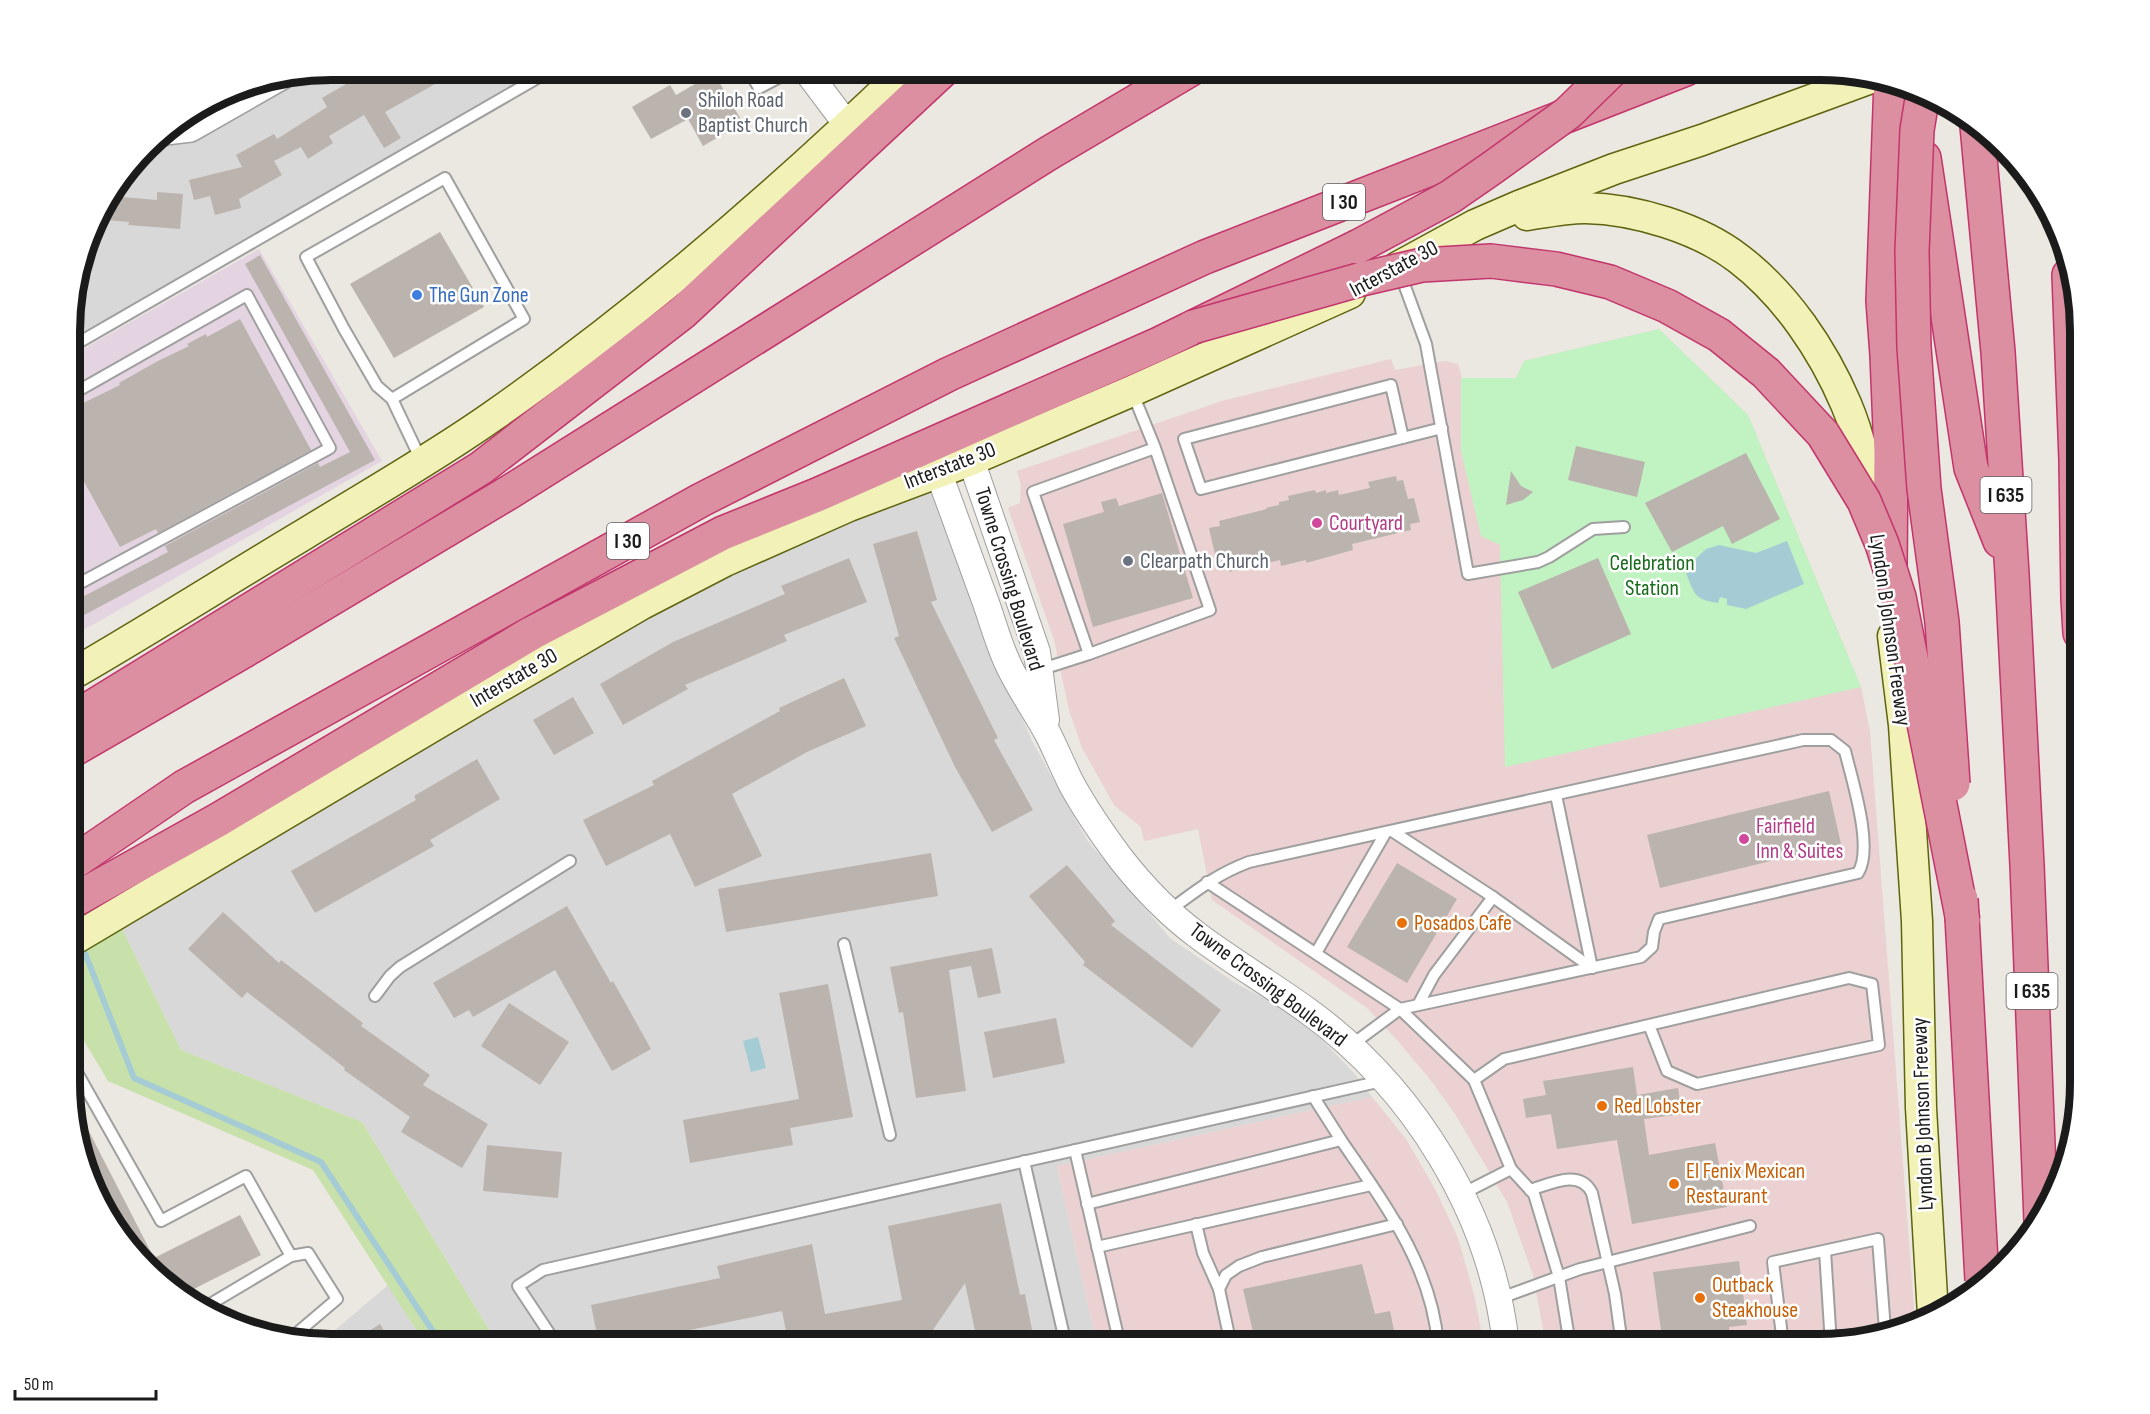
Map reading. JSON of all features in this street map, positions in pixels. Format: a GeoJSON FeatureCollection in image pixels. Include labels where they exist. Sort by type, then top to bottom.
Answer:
{"type":"FeatureCollection","features":[{"type":"Feature","properties":{"kind":"highway"},"geometry":{"type":"LineString","coordinates":[[80,714],[481,468],[682,313],[933,80]]}},
{"type":"Feature","properties":{"kind":"highway"},"geometry":{"type":"LineString","coordinates":[[1016,173],[1132,80]]}},
{"type":"Feature","properties":{"kind":"highway"},"geometry":{"type":"LineString","coordinates":[[80,746],[508,493],[1016,173],[1172,80]]}},
{"type":"Feature","properties":{"kind":"highway"},"geometry":{"type":"LineString","coordinates":[[80,898],[218,820],[532,633],[723,533],[926,462],[1193,327],[1358,247],[1450,197],[1568,113],[1602,80]]}},
{"type":"Feature","properties":{"kind":"highway","name":"I 30"},"geometry":{"type":"LineString","coordinates":[[80,858],[184,787],[701,500],[949,374],[1205,257],[1658,80]]}},
{"type":"Feature","properties":{"kind":"highway"},"geometry":{"type":"LineString","coordinates":[[1890,610],[1891,453],[1883,301],[1891,90]]}},
{"type":"Feature","properties":{"kind":"highway"},"geometry":{"type":"LineString","coordinates":[[1915,98],[1971,468],[2012,574]]}},
{"type":"Feature","properties":{"kind":"highway"},"geometry":{"type":"LineString","coordinates":[[1922,101],[1917,130],[1912,251],[1914,347],[1924,489],[1942,622],[1962,921],[1982,1275]]}},
{"type":"Feature","properties":{"kind":"highway","name":"I 635"},"geometry":{"type":"LineString","coordinates":[[1978,136],[1998,352],[2012,574],[2027,866],[2040,1203]]}},
{"type":"Feature","properties":{"kind":"highway"},"geometry":{"type":"LineString","coordinates":[[1193,327],[1362,279],[1422,265],[1491,261],[1556,269],[1610,282],[1667,306],[1719,335],[1766,373],[1823,434],[1864,501],[1882,544],[1899,597],[1962,921]]}},
{"type":"Feature","properties":{"kind":"main road"},"geometry":{"type":"LineString","coordinates":[[80,666],[423,462],[490,418],[576,356],[701,255],[848,126],[896,80]]}},
{"type":"Feature","properties":{"kind":"main road","name":"Interstate 30"},"geometry":{"type":"LineString","coordinates":[[80,936],[642,604],[725,561],[849,506],[926,462],[971,460],[1355,291],[1475,225],[1614,169],[1702,140],[1857,83]]}},
{"type":"Feature","properties":{"kind":"main road","name":"Lyndon B Johnson Freeway"},"geometry":{"type":"LineString","coordinates":[[1475,225],[1547,212],[1585,208],[1627,212],[1665,222],[1705,239],[1738,258],[1763,280],[1788,308],[1830,370],[1846,405],[1860,443],[1869,484],[1890,610],[1904,725],[1917,921],[1921,1108],[1933,1308]]}},
{"type":"Feature","properties":{"kind":"street"},"geometry":{"type":"LineString","coordinates":[[814,80],[848,126]]}},
{"type":"Feature","properties":{"kind":"street"},"geometry":{"type":"LineString","coordinates":[[176,133],[191,131],[266,88]]}},
{"type":"Feature","properties":{"kind":"street","name":"Towne Crossing Boulevard"},"geometry":{"type":"LineString","coordinates":[[971,460],[1037,652],[1048,735]]}},
{"type":"Feature","properties":{"kind":"street","name":"Towne Crossing Boulevard"},"geometry":{"type":"LineString","coordinates":[[926,462],[1007,663],[1048,735],[1085,808],[1120,858],[1169,910],[1196,934],[1310,1013],[1350,1046],[1384,1080],[1417,1121],[1462,1194],[1484,1250],[1498,1299],[1504,1334]]}},
{"type":"Feature","properties":{"kind":"lane"},"geometry":{"type":"LineString","coordinates":[[80,342],[534,80]]}},
{"type":"Feature","properties":{"kind":"lane"},"geometry":{"type":"LineString","coordinates":[[754,80],[759,88],[774,80]]}},
{"type":"Feature","properties":{"kind":"lane"},"geometry":{"type":"LineString","coordinates":[[392,399],[524,319],[445,178],[306,257],[377,386],[392,399],[423,462]]}},
{"type":"Feature","properties":{"kind":"lane"},"geometry":{"type":"LineString","coordinates":[[1398,267],[1426,344],[1468,574],[1538,562],[1593,529],[1624,527]]}},
{"type":"Feature","properties":{"kind":"lane"},"geometry":{"type":"LineString","coordinates":[[80,391],[248,295],[330,448],[80,583]]}},
{"type":"Feature","properties":{"kind":"lane"},"geometry":{"type":"LineString","coordinates":[[1403,438],[1391,385],[1184,439],[1201,489],[1403,438],[1442,428]]}},
{"type":"Feature","properties":{"kind":"lane"},"geometry":{"type":"LineString","coordinates":[[1039,670],[1210,610],[1155,448],[1132,391]]}},
{"type":"Feature","properties":{"kind":"lane"},"geometry":{"type":"LineString","coordinates":[[1089,654],[1033,492],[1155,448]]}},
{"type":"Feature","properties":{"kind":"lane"},"geometry":{"type":"LineString","coordinates":[[1169,910],[1226,870],[1249,862],[1803,740],[1831,740],[1845,751],[1865,842],[1864,858],[1858,873],[1659,919],[1652,947],[1641,957],[1400,1009],[1350,1046]]}},
{"type":"Feature","properties":{"kind":"lane"},"geometry":{"type":"LineString","coordinates":[[1556,795],[1592,968]]}},
{"type":"Feature","properties":{"kind":"lane"},"geometry":{"type":"LineString","coordinates":[[1389,832],[1493,897],[1592,968]]}},
{"type":"Feature","properties":{"kind":"lane"},"geometry":{"type":"LineString","coordinates":[[1316,953],[1389,832]]}},
{"type":"Feature","properties":{"kind":"lane"},"geometry":{"type":"LineString","coordinates":[[375,996],[400,967],[570,861]]}},
{"type":"Feature","properties":{"kind":"lane"},"geometry":{"type":"LineString","coordinates":[[1207,882],[1400,1009],[1474,1080],[1511,1169],[1534,1194],[1559,1277],[1568,1334]]}},
{"type":"Feature","properties":{"kind":"lane"},"geometry":{"type":"LineString","coordinates":[[1418,1005],[1434,975],[1493,897]]}},
{"type":"Feature","properties":{"kind":"lane"},"geometry":{"type":"LineString","coordinates":[[844,944],[890,1135]]}},
{"type":"Feature","properties":{"kind":"lane"},"geometry":{"type":"LineString","coordinates":[[1474,1080],[1504,1059],[1849,978],[1872,984],[1879,1044],[1696,1084],[1666,1071],[1649,1025]]}},
{"type":"Feature","properties":{"kind":"lane"},"geometry":{"type":"LineString","coordinates":[[80,1077],[161,1221],[246,1176],[291,1256]]}},
{"type":"Feature","properties":{"kind":"lane"},"geometry":{"type":"LineString","coordinates":[[550,1334],[518,1287],[543,1270],[1384,1080]]}},
{"type":"Feature","properties":{"kind":"lane"},"geometry":{"type":"LineString","coordinates":[[1313,1096],[1397,1224],[1424,1278],[1437,1334]]}},
{"type":"Feature","properties":{"kind":"lane"},"geometry":{"type":"LineString","coordinates":[[1087,1204],[1341,1140]]}},
{"type":"Feature","properties":{"kind":"lane"},"geometry":{"type":"LineString","coordinates":[[1075,1150],[1117,1334]]}},
{"type":"Feature","properties":{"kind":"lane"},"geometry":{"type":"LineString","coordinates":[[1024,1161],[1063,1334]]}},
{"type":"Feature","properties":{"kind":"lane"},"geometry":{"type":"LineString","coordinates":[[1462,1194],[1511,1169]]}},
{"type":"Feature","properties":{"kind":"lane"},"geometry":{"type":"LineString","coordinates":[[1530,1190],[1570,1179],[1581,1180],[1588,1184],[1592,1192],[1615,1294],[1620,1334]]}},
{"type":"Feature","properties":{"kind":"lane"},"geometry":{"type":"LineString","coordinates":[[1097,1247],[1371,1185]]}},
{"type":"Feature","properties":{"kind":"lane"},"geometry":{"type":"LineString","coordinates":[[1196,1224],[1203,1253],[1219,1289],[1229,1334]]}},
{"type":"Feature","properties":{"kind":"lane"},"geometry":{"type":"LineString","coordinates":[[1219,1289],[1226,1275],[1239,1266],[1262,1257],[1397,1224]]}},
{"type":"Feature","properties":{"kind":"lane"},"geometry":{"type":"LineString","coordinates":[[1498,1299],[1607,1262],[1750,1226]]}},
{"type":"Feature","properties":{"kind":"lane"},"geometry":{"type":"LineString","coordinates":[[1782,1334],[1773,1262],[1878,1239],[1885,1326]]}},
{"type":"Feature","properties":{"kind":"lane"},"geometry":{"type":"LineString","coordinates":[[1825,1251],[1830,1334]]}},
{"type":"Feature","properties":{"kind":"lane"},"geometry":{"type":"LineString","coordinates":[[210,1304],[291,1256],[308,1253],[337,1299],[298,1332]]}},
{"type":"Feature","properties":{"kind":"shaded area"},"geometry":{"type":"Polygon","coordinates":[[[314,80],[520,80],[80,334],[84,282],[105,219],[131,178],[153,153],[178,131],[205,113],[219,105],[266,88],[314,80]]]}},
{"type":"Feature","properties":{"kind":"shaded area"},"geometry":{"type":"Polygon","coordinates":[[[259,249],[382,461],[80,632],[80,351],[259,249]]]}},
{"type":"Feature","properties":{"kind":"shaded area"},"geometry":{"type":"Polygon","coordinates":[[[1659,329],[1748,415],[1861,687],[1870,731],[1915,1316],[1868,1330],[1836,1334],[1544,1334],[1533,1275],[1507,1202],[1455,1114],[1429,1078],[1367,1008],[1212,900],[1198,829],[1144,841],[1141,827],[1114,805],[1082,748],[1069,710],[1054,640],[1008,508],[1020,503],[1021,486],[1017,471],[1222,401],[1391,359],[1395,370],[1445,361],[1458,364],[1462,378],[1516,378],[1524,361],[1659,329]]]}},
{"type":"Feature","properties":{"kind":"shaded area"},"geometry":{"type":"Polygon","coordinates":[[[928,491],[933,493],[1032,741],[1087,840],[1170,938],[1235,983],[1279,1006],[1321,1039],[1354,1073],[1372,1097],[1057,1166],[1095,1334],[493,1334],[362,1122],[181,1050],[116,916],[737,561],[928,491]]]}},
{"type":"Feature","properties":{"kind":"shaded area"},"geometry":{"type":"Polygon","coordinates":[[[1372,1097],[1406,1139],[1435,1189],[1458,1238],[1474,1294],[1482,1334],[1095,1334],[1057,1166],[1372,1097]]]}},
{"type":"Feature","properties":{"kind":"shaded area"},"geometry":{"type":"Polygon","coordinates":[[[388,1285],[419,1334],[331,1334],[388,1285]]]}},
{"type":"Feature","properties":{"kind":"green space","name":"Celebration Station"},"geometry":{"type":"Polygon","coordinates":[[[1659,329],[1748,415],[1861,687],[1505,767],[1500,545],[1481,536],[1461,451],[1461,378],[1516,378],[1524,361],[1659,329]]]}},
{"type":"Feature","properties":{"kind":"green space"},"geometry":{"type":"Polygon","coordinates":[[[116,916],[181,1050],[362,1122],[493,1334],[419,1334],[313,1170],[108,1081],[80,1034],[80,937],[116,916]]]}},
{"type":"Feature","properties":{"kind":"water"},"geometry":{"type":"Polygon","coordinates":[[[1787,541],[1804,584],[1746,609],[1727,605],[1727,599],[1720,597],[1718,603],[1700,598],[1696,595],[1686,573],[1691,571],[1688,566],[1706,549],[1719,545],[1756,553],[1787,541]]]}},
{"type":"Feature","properties":{"kind":"water"},"geometry":{"type":"Polygon","coordinates":[[[758,1037],[766,1068],[751,1072],[743,1041],[758,1037]]]}},
{"type":"Feature","properties":{"kind":"building"},"geometry":{"type":"Polygon","coordinates":[[[353,80],[442,80],[385,112],[401,138],[384,148],[364,115],[329,136],[333,143],[308,159],[301,147],[274,161],[282,175],[239,199],[241,208],[215,215],[210,196],[194,200],[189,180],[242,167],[236,155],[274,134],[277,139],[327,107],[322,98],[353,80]]]}},
{"type":"Feature","properties":{"kind":"building","name":"Shiloh Road Baptist Church"},"geometry":{"type":"Polygon","coordinates":[[[702,80],[718,80],[743,123],[703,146],[688,119],[651,139],[632,107],[670,85],[676,95],[702,80]]]}},
{"type":"Feature","properties":{"kind":"building"},"geometry":{"type":"Polygon","coordinates":[[[123,190],[122,197],[157,200],[157,192],[183,194],[180,229],[128,225],[129,222],[105,220],[123,190]]]}},
{"type":"Feature","properties":{"kind":"building","name":"The Gun Zone"},"geometry":{"type":"Polygon","coordinates":[[[440,232],[484,307],[394,358],[350,284],[440,232]]]}},
{"type":"Feature","properties":{"kind":"building"},"geometry":{"type":"Polygon","coordinates":[[[260,255],[375,460],[80,617],[80,598],[168,552],[165,546],[318,463],[320,467],[350,452],[245,264],[260,255]]]}},
{"type":"Feature","properties":{"kind":"building"},"geometry":{"type":"Polygon","coordinates":[[[240,319],[311,450],[158,533],[156,529],[120,547],[80,474],[80,405],[189,346],[187,344],[206,334],[207,337],[240,319]]]}},
{"type":"Feature","properties":{"kind":"building"},"geometry":{"type":"Polygon","coordinates":[[[1576,446],[1645,462],[1637,497],[1568,480],[1576,446]]]}},
{"type":"Feature","properties":{"kind":"building"},"geometry":{"type":"Polygon","coordinates":[[[1746,453],[1780,519],[1732,544],[1723,526],[1672,552],[1645,503],[1746,453]]]}},
{"type":"Feature","properties":{"kind":"building"},"geometry":{"type":"Polygon","coordinates":[[[1511,471],[1521,486],[1533,492],[1523,500],[1506,505],[1511,471]]]}},
{"type":"Feature","properties":{"kind":"building","name":"Courtyard"},"geometry":{"type":"Polygon","coordinates":[[[1396,476],[1397,481],[1403,480],[1408,499],[1414,498],[1420,522],[1410,524],[1411,530],[1352,544],[1353,550],[1306,563],[1306,560],[1281,566],[1280,560],[1229,572],[1227,566],[1218,568],[1209,528],[1220,526],[1219,521],[1279,505],[1279,502],[1289,500],[1288,496],[1315,490],[1316,493],[1326,490],[1326,493],[1338,490],[1339,495],[1370,488],[1368,482],[1396,476]]]}},
{"type":"Feature","properties":{"kind":"building","name":"Clearpath Church"},"geometry":{"type":"Polygon","coordinates":[[[1162,493],[1193,598],[1093,627],[1063,524],[1104,512],[1101,502],[1116,498],[1119,506],[1162,493]]]}},
{"type":"Feature","properties":{"kind":"building"},"geometry":{"type":"Polygon","coordinates":[[[917,531],[937,600],[931,602],[998,738],[994,740],[1033,810],[992,832],[955,767],[894,638],[899,636],[873,544],[917,531]]]}},
{"type":"Feature","properties":{"kind":"building"},"geometry":{"type":"Polygon","coordinates":[[[849,558],[867,602],[784,635],[787,641],[685,685],[688,689],[623,725],[600,684],[673,642],[785,594],[781,586],[849,558]]]}},
{"type":"Feature","properties":{"kind":"building"},"geometry":{"type":"Polygon","coordinates":[[[1598,558],[1631,634],[1552,669],[1518,592],[1598,558]]]}},
{"type":"Feature","properties":{"kind":"building"},"geometry":{"type":"Polygon","coordinates":[[[844,678],[866,726],[807,752],[732,794],[762,856],[695,887],[670,834],[606,866],[583,820],[654,785],[652,781],[780,711],[779,708],[844,678]]]}},
{"type":"Feature","properties":{"kind":"building"},"geometry":{"type":"Polygon","coordinates":[[[573,697],[594,733],[554,755],[533,720],[573,697]]]}},
{"type":"Feature","properties":{"kind":"building"},"geometry":{"type":"Polygon","coordinates":[[[477,759],[500,799],[430,840],[434,846],[315,913],[291,871],[416,800],[414,796],[477,759]]]}},
{"type":"Feature","properties":{"kind":"building","name":"Fairfield Inn & Suites"},"geometry":{"type":"Polygon","coordinates":[[[1829,791],[1841,844],[1660,888],[1647,835],[1829,791]]]}},
{"type":"Feature","properties":{"kind":"building"},"geometry":{"type":"Polygon","coordinates":[[[931,853],[938,896],[726,932],[718,889],[931,853]]]}},
{"type":"Feature","properties":{"kind":"building","name":"Posados Cafe"},"geometry":{"type":"Polygon","coordinates":[[[1397,863],[1457,899],[1407,983],[1347,947],[1397,863]]]}},
{"type":"Feature","properties":{"kind":"building"},"geometry":{"type":"Polygon","coordinates":[[[1067,865],[1115,921],[1111,925],[1221,1010],[1192,1048],[1083,965],[1085,962],[1029,896],[1067,865]]]}},
{"type":"Feature","properties":{"kind":"building"},"geometry":{"type":"Polygon","coordinates":[[[567,906],[651,1049],[612,1071],[555,970],[473,1017],[469,1010],[454,1018],[433,983],[567,906]]]}},
{"type":"Feature","properties":{"kind":"building"},"geometry":{"type":"Polygon","coordinates":[[[223,912],[279,963],[281,960],[363,1023],[361,1026],[430,1075],[423,1085],[488,1124],[462,1168],[401,1132],[410,1117],[344,1070],[345,1068],[247,992],[242,998],[188,949],[223,912]]]}},
{"type":"Feature","properties":{"kind":"building"},"geometry":{"type":"Polygon","coordinates":[[[992,948],[1001,993],[978,998],[971,966],[949,970],[966,1091],[916,1098],[903,1012],[899,1013],[890,967],[992,948]]]}},
{"type":"Feature","properties":{"kind":"building"},"geometry":{"type":"Polygon","coordinates":[[[828,984],[853,1117],[790,1128],[793,1145],[690,1163],[683,1120],[799,1099],[779,993],[828,984]]]}},
{"type":"Feature","properties":{"kind":"building"},"geometry":{"type":"Polygon","coordinates":[[[509,1003],[569,1042],[540,1085],[481,1046],[509,1003]]]}},
{"type":"Feature","properties":{"kind":"building"},"geometry":{"type":"Polygon","coordinates":[[[1056,1018],[1065,1063],[993,1078],[984,1032],[1056,1018]]]}},
{"type":"Feature","properties":{"kind":"building"},"geometry":{"type":"Polygon","coordinates":[[[1633,1067],[1637,1095],[1678,1088],[1682,1114],[1644,1119],[1649,1155],[1715,1143],[1727,1207],[1632,1224],[1617,1140],[1557,1149],[1551,1114],[1526,1118],[1523,1099],[1546,1095],[1543,1081],[1633,1067]]]}},
{"type":"Feature","properties":{"kind":"building"},"geometry":{"type":"Polygon","coordinates":[[[82,1118],[154,1258],[240,1215],[261,1255],[190,1291],[178,1283],[142,1249],[113,1209],[93,1164],[82,1118]]]}},
{"type":"Feature","properties":{"kind":"building"},"geometry":{"type":"Polygon","coordinates":[[[487,1145],[562,1152],[558,1198],[483,1191],[487,1145]]]}},
{"type":"Feature","properties":{"kind":"building"},"geometry":{"type":"Polygon","coordinates":[[[1001,1203],[1020,1295],[1025,1294],[1033,1334],[976,1334],[965,1283],[930,1334],[787,1334],[782,1311],[670,1334],[597,1334],[591,1305],[720,1278],[717,1266],[812,1244],[825,1314],[902,1300],[888,1226],[1001,1203]]]}},
{"type":"Feature","properties":{"kind":"building","name":"Outback Steakhouse"},"geometry":{"type":"Polygon","coordinates":[[[1739,1261],[1747,1325],[1729,1327],[1730,1334],[1661,1334],[1653,1272],[1739,1261]]]}},
{"type":"Feature","properties":{"kind":"building"},"geometry":{"type":"Polygon","coordinates":[[[1362,1264],[1375,1314],[1390,1311],[1395,1334],[1253,1334],[1243,1289],[1362,1264]]]}},
{"type":"Feature","properties":{"kind":"building"},"geometry":{"type":"Polygon","coordinates":[[[380,1324],[386,1334],[364,1334],[380,1324]]]}},
{"type":"Feature","properties":{"kind":"waterway"},"geometry":{"type":"LineString","coordinates":[[83,948],[134,1078],[321,1162],[435,1334]]}},
{"type":"Feature","properties":{"kind":"place","name":"Shiloh Road Baptist Church"},"geometry":{"type":"Point","coordinates":[686,113]}},
{"type":"Feature","properties":{"kind":"place","name":"The Gun Zone"},"geometry":{"type":"Point","coordinates":[417,295]}},
{"type":"Feature","properties":{"kind":"place","name":"Courtyard"},"geometry":{"type":"Point","coordinates":[1317,523]}},
{"type":"Feature","properties":{"kind":"place","name":"Clearpath Church"},"geometry":{"type":"Point","coordinates":[1128,561]}},
{"type":"Feature","properties":{"kind":"place","name":"Fairfield Inn & Suites"},"geometry":{"type":"Point","coordinates":[1744,839]}},
{"type":"Feature","properties":{"kind":"place","name":"Posados Cafe"},"geometry":{"type":"Point","coordinates":[1402,923]}},
{"type":"Feature","properties":{"kind":"place","name":"Red Lobster"},"geometry":{"type":"Point","coordinates":[1602,1106]}},
{"type":"Feature","properties":{"kind":"place","name":"El Fenix Mexican Restaurant"},"geometry":{"type":"Point","coordinates":[1674,1184]}},
{"type":"Feature","properties":{"kind":"place","name":"Outback Steakhouse"},"geometry":{"type":"Point","coordinates":[1700,1298]}}]}
